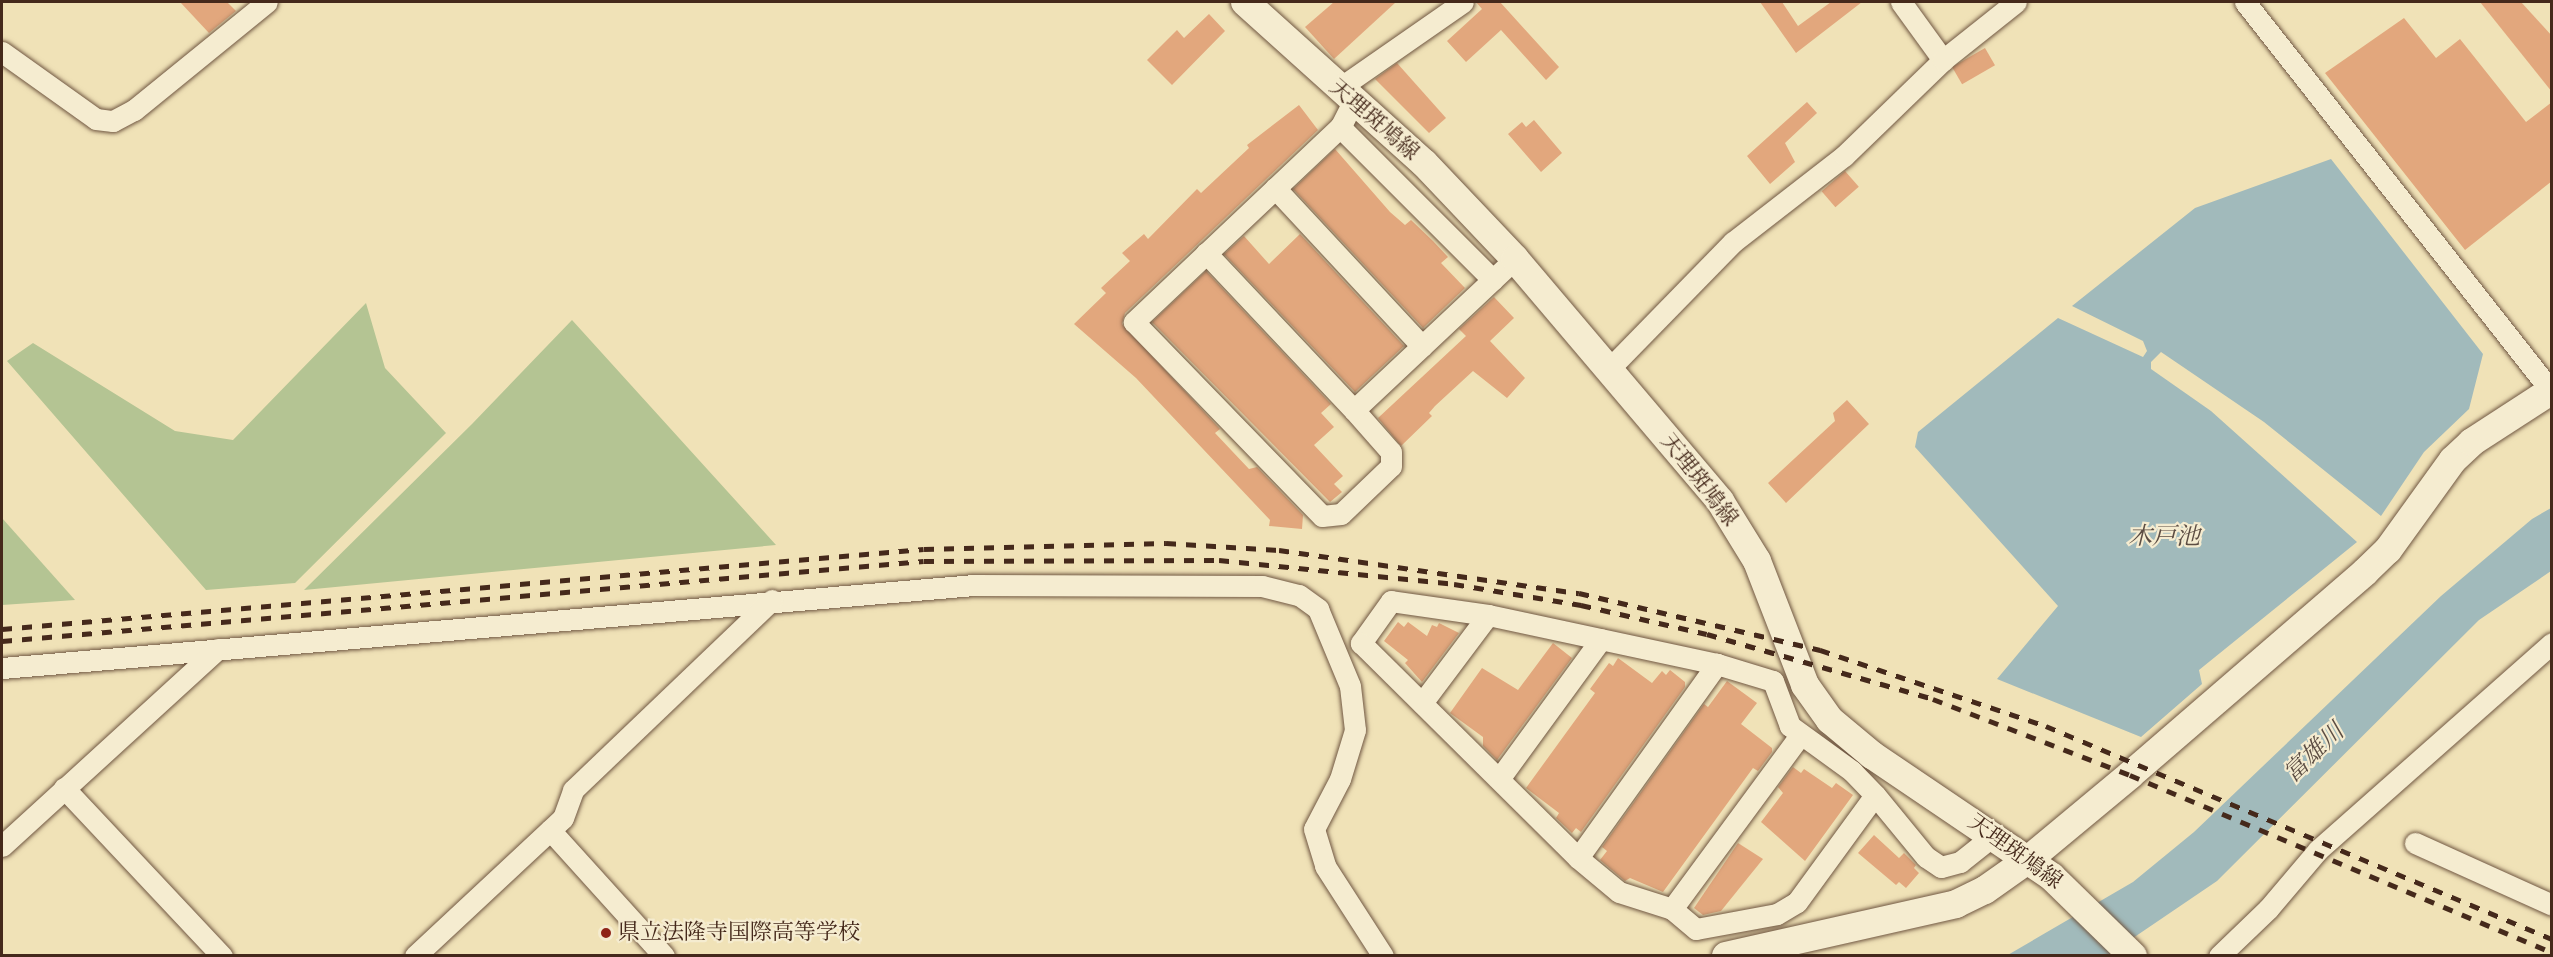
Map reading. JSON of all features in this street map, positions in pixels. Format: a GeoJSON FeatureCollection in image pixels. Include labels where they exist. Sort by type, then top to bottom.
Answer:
{"type":"FeatureCollection","features":[{"type":"Feature","properties":{"kind":"main road","name":"天理斑鳩線"},"geometry":{"type":"LineString","coordinates":[[1245,2],[1344,106],[1424,163],[1515,259],[1609,369],[1738,527],[1757,561],[1805,685],[1825,713],[1872,755],[1994,835],[2052,877],[2133,956]]}},
{"type":"Feature","properties":{"kind":"main road"},"geometry":{"type":"LineString","coordinates":[[1726,956],[1956,904],[1985,890],[2029,859],[2365,572],[2388,550],[2447,467],[2472,441],[2551,391]]}},
{"type":"Feature","properties":{"kind":"street"},"geometry":{"type":"LineString","coordinates":[[2,52],[96,119],[113,121],[134,110],[267,2]]}},
{"type":"Feature","properties":{"kind":"street"},"geometry":{"type":"LineString","coordinates":[[1206,253],[1391,452],[1391,466],[1341,514],[1322,516],[1134,322],[1206,253],[1275,188],[1344,106],[1463,2]]}},
{"type":"Feature","properties":{"kind":"street"},"geometry":{"type":"LineString","coordinates":[[1901,2],[1943,60]]}},
{"type":"Feature","properties":{"kind":"street"},"geometry":{"type":"LineString","coordinates":[[1609,369],[1733,242],[1844,156],[1943,60],[2016,2]]}},
{"type":"Feature","properties":{"kind":"street"},"geometry":{"type":"LineString","coordinates":[[2245,2],[2551,391]]}},
{"type":"Feature","properties":{"kind":"street"},"geometry":{"type":"LineString","coordinates":[[1344,106],[1493,280]]}},
{"type":"Feature","properties":{"kind":"street"},"geometry":{"type":"LineString","coordinates":[[1275,188],[1422,346]]}},
{"type":"Feature","properties":{"kind":"street"},"geometry":{"type":"LineString","coordinates":[[1354,410],[1515,259]]}},
{"type":"Feature","properties":{"kind":"street"},"geometry":{"type":"LineString","coordinates":[[2,668],[772,600],[1009,585],[1262,586],[1299,595],[1318,609],[1332,636],[1350,686],[1355,730],[1340,779],[1314,829],[1325,866],[1383,956]]}},
{"type":"Feature","properties":{"kind":"street"},"geometry":{"type":"LineString","coordinates":[[415,956],[563,818],[573,790],[772,600]]}},
{"type":"Feature","properties":{"kind":"street"},"geometry":{"type":"LineString","coordinates":[[1875,795],[1797,902],[1777,914],[1696,929],[1672,909],[1619,892],[1578,858],[1361,643],[1391,601],[1488,615],[1717,664],[1773,681],[1790,726],[1852,771],[1875,795],[1926,857],[1941,867],[1960,862],[1994,835]]}},
{"type":"Feature","properties":{"kind":"street"},"geometry":{"type":"LineString","coordinates":[[1422,703],[1488,615]]}},
{"type":"Feature","properties":{"kind":"street"},"geometry":{"type":"LineString","coordinates":[[1499,779],[1601,639]]}},
{"type":"Feature","properties":{"kind":"street"},"geometry":{"type":"LineString","coordinates":[[2219,956],[2268,909],[2318,850],[2552,643]]}},
{"type":"Feature","properties":{"kind":"street"},"geometry":{"type":"LineString","coordinates":[[2,846],[219,648]]}},
{"type":"Feature","properties":{"kind":"street"},"geometry":{"type":"LineString","coordinates":[[1578,858],[1717,664]]}},
{"type":"Feature","properties":{"kind":"street"},"geometry":{"type":"LineString","coordinates":[[1672,909],[1801,734]]}},
{"type":"Feature","properties":{"kind":"street"},"geometry":{"type":"LineString","coordinates":[[64,788],[222,956]]}},
{"type":"Feature","properties":{"kind":"street"},"geometry":{"type":"LineString","coordinates":[[550,830],[664,956]]}},
{"type":"Feature","properties":{"kind":"street"},"geometry":{"type":"LineString","coordinates":[[2415,843],[2552,905]]}},
{"type":"Feature","properties":{"kind":"green space"},"geometry":{"type":"Polygon","coordinates":[[[366,303],[385,368],[446,433],[295,583],[206,590],[7,361],[33,343],[175,431],[233,440],[366,303]]]}},
{"type":"Feature","properties":{"kind":"green space"},"geometry":{"type":"Polygon","coordinates":[[[572,320],[776,545],[304,590],[472,424],[572,320]]]}},
{"type":"Feature","properties":{"kind":"green space"},"geometry":{"type":"Polygon","coordinates":[[[2,518],[75,600],[2,605],[2,518]]]}},
{"type":"Feature","properties":{"kind":"water","name":"木戸池"},"geometry":{"type":"Polygon","coordinates":[[[2331,159],[2483,354],[2469,409],[2424,452],[2381,516],[2264,422],[2161,352],[2151,362],[2151,369],[2211,411],[2357,542],[2199,670],[2202,684],[2141,737],[1997,679],[2058,606],[1915,447],[1918,432],[2058,318],[2143,357],[2147,351],[2143,341],[2072,306],[2195,208],[2331,159]]]}},
{"type":"Feature","properties":{"kind":"water","name":"富雄川"},"geometry":{"type":"Polygon","coordinates":[[[2551,508],[2551,571],[2479,620],[2217,881],[2108,955],[2006,956],[2133,882],[2194,832],[2441,596],[2532,519],[2551,508]]]}},
{"type":"Feature","properties":{"kind":"building"},"geometry":{"type":"Polygon","coordinates":[[[180,2],[227,2],[236,11],[209,33],[180,2]]]}},
{"type":"Feature","properties":{"kind":"building"},"geometry":{"type":"Polygon","coordinates":[[[1334,2],[1396,2],[1334,59],[1305,27],[1334,2]]]}},
{"type":"Feature","properties":{"kind":"building"},"geometry":{"type":"Polygon","coordinates":[[[1476,2],[1500,2],[1559,67],[1546,80],[1501,30],[1466,62],[1447,41],[1482,9],[1476,2]]]}},
{"type":"Feature","properties":{"kind":"building"},"geometry":{"type":"Polygon","coordinates":[[[1760,2],[1782,2],[1798,26],[1831,2],[1862,2],[1796,53],[1760,2]]]}},
{"type":"Feature","properties":{"kind":"building"},"geometry":{"type":"Polygon","coordinates":[[[2480,2],[2521,2],[2552,36],[2552,92],[2480,2]]]}},
{"type":"Feature","properties":{"kind":"building"},"geometry":{"type":"Polygon","coordinates":[[[1209,14],[1225,31],[1172,85],[1147,60],[1177,30],[1184,38],[1209,14]]]}},
{"type":"Feature","properties":{"kind":"building"},"geometry":{"type":"Polygon","coordinates":[[[2404,18],[2436,58],[2460,39],[2526,122],[2552,102],[2552,181],[2465,250],[2325,73],[2404,18]]]}},
{"type":"Feature","properties":{"kind":"building"},"geometry":{"type":"Polygon","coordinates":[[[1985,48],[1995,65],[1962,84],[1952,67],[1985,48]]]}},
{"type":"Feature","properties":{"kind":"building"},"geometry":{"type":"Polygon","coordinates":[[[1397,63],[1446,118],[1429,133],[1375,79],[1397,63]]]}},
{"type":"Feature","properties":{"kind":"building"},"geometry":{"type":"Polygon","coordinates":[[[1807,102],[1817,113],[1785,143],[1795,162],[1770,184],[1747,156],[1807,102]]]}},
{"type":"Feature","properties":{"kind":"building"},"geometry":{"type":"Polygon","coordinates":[[[1299,105],[1318,130],[1125,313],[1122,324],[1220,429],[1215,433],[1249,469],[1257,467],[1303,515],[1302,529],[1269,526],[1270,520],[1136,378],[1074,324],[1106,293],[1101,288],[1130,261],[1122,253],[1144,234],[1148,239],[1197,189],[1201,193],[1249,148],[1247,145],[1299,105]]]}},
{"type":"Feature","properties":{"kind":"building"},"geometry":{"type":"Polygon","coordinates":[[[1534,120],[1562,153],[1541,172],[1508,134],[1522,122],[1526,127],[1534,120]]]}},
{"type":"Feature","properties":{"kind":"building"},"geometry":{"type":"Polygon","coordinates":[[[1335,149],[1390,212],[1405,225],[1411,220],[1448,257],[1441,263],[1465,288],[1423,328],[1293,189],[1335,149]]]}},
{"type":"Feature","properties":{"kind":"building"},"geometry":{"type":"Polygon","coordinates":[[[1845,171],[1859,187],[1835,207],[1822,191],[1845,171]]]}},
{"type":"Feature","properties":{"kind":"building"},"geometry":{"type":"Polygon","coordinates":[[[1300,234],[1404,346],[1355,392],[1224,254],[1244,236],[1269,264],[1300,234]]]}},
{"type":"Feature","properties":{"kind":"building"},"geometry":{"type":"Polygon","coordinates":[[[1206,271],[1331,404],[1321,413],[1334,427],[1314,445],[1343,476],[1334,484],[1342,492],[1330,502],[1152,322],[1206,271]]]}},
{"type":"Feature","properties":{"kind":"building"},"geometry":{"type":"Polygon","coordinates":[[[1494,297],[1514,318],[1490,341],[1525,378],[1507,398],[1473,371],[1435,406],[1429,413],[1432,416],[1401,446],[1378,418],[1466,336],[1459,329],[1494,297]]]}},
{"type":"Feature","properties":{"kind":"building"},"geometry":{"type":"Polygon","coordinates":[[[1847,400],[1869,424],[1786,503],[1768,483],[1835,421],[1833,413],[1847,400]]]}},
{"type":"Feature","properties":{"kind":"building"},"geometry":{"type":"Polygon","coordinates":[[[1398,622],[1404,627],[1408,622],[1427,636],[1432,625],[1437,627],[1439,623],[1459,633],[1422,682],[1405,663],[1408,660],[1384,641],[1398,622]]]}},
{"type":"Feature","properties":{"kind":"building"},"geometry":{"type":"Polygon","coordinates":[[[1553,643],[1572,658],[1497,760],[1483,746],[1483,737],[1450,713],[1482,668],[1518,690],[1553,643]]]}},
{"type":"Feature","properties":{"kind":"building"},"geometry":{"type":"Polygon","coordinates":[[[1618,658],[1652,683],[1662,671],[1666,675],[1670,670],[1685,682],[1685,687],[1581,832],[1576,828],[1572,833],[1556,818],[1559,813],[1526,788],[1595,693],[1590,689],[1609,663],[1613,666],[1618,658]]]}},
{"type":"Feature","properties":{"kind":"building"},"geometry":{"type":"Polygon","coordinates":[[[1727,681],[1757,703],[1741,724],[1772,748],[1772,752],[1758,771],[1753,768],[1663,892],[1630,878],[1625,881],[1600,860],[1607,851],[1602,847],[1704,704],[1708,707],[1727,681]]]}},
{"type":"Feature","properties":{"kind":"building"},"geometry":{"type":"Polygon","coordinates":[[[1793,767],[1801,773],[1804,769],[1832,788],[1836,783],[1853,795],[1805,861],[1761,822],[1783,793],[1778,787],[1793,767]]]}},
{"type":"Feature","properties":{"kind":"building"},"geometry":{"type":"Polygon","coordinates":[[[1874,835],[1899,858],[1904,853],[1916,865],[1914,868],[1919,873],[1906,888],[1899,882],[1896,885],[1858,853],[1874,835]]]}},
{"type":"Feature","properties":{"kind":"building"},"geometry":{"type":"Polygon","coordinates":[[[1738,843],[1763,859],[1721,911],[1703,915],[1694,908],[1738,843]]]}},
{"type":"Feature","properties":{"kind":"railway"},"geometry":{"type":"LineString","coordinates":[[2,629],[924,549],[1166,543],[1279,550],[1579,593],[1820,650],[2046,726],[2552,939]]}},
{"type":"Feature","properties":{"kind":"railway"},"geometry":{"type":"LineString","coordinates":[[2,641],[924,561],[1219,560],[1454,584],[1581,605],[1707,634],[1933,699],[2130,775],[2552,952]]}},
{"type":"Feature","properties":{"kind":"place","name":"県立法隆寺国際高等学校"},"geometry":{"type":"Point","coordinates":[606,933]}}]}
